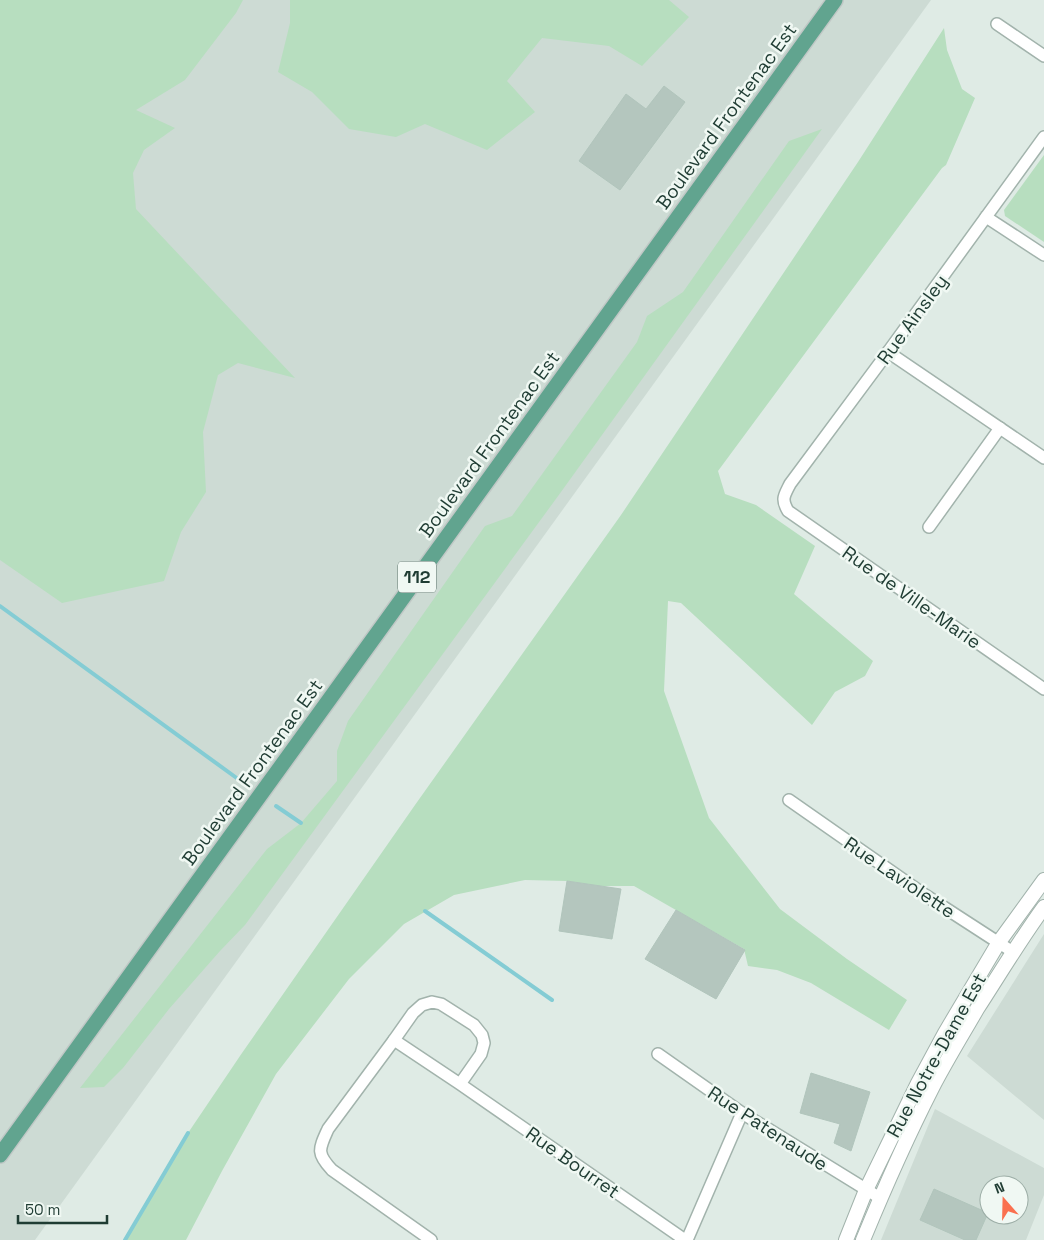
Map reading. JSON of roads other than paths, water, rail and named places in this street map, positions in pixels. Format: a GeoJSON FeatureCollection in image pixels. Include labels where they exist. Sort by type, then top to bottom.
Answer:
{"type":"FeatureCollection","features":[{"type":"Feature","properties":{"kind":"main road","name":"Boulevard Frontenac Est"},"geometry":{"type":"LineString","coordinates":[[0,1155],[834,0]]}},
{"type":"Feature","properties":{"kind":"street"},"geometry":{"type":"LineString","coordinates":[[997,24],[1044,56]]}},
{"type":"Feature","properties":{"kind":"street","name":"Rue Ainsley"},"geometry":{"type":"LineString","coordinates":[[783,502],[784,495],[790,484],[1044,137]]}},
{"type":"Feature","properties":{"kind":"street"},"geometry":{"type":"LineString","coordinates":[[986,216],[1044,255]]}},
{"type":"Feature","properties":{"kind":"street"},"geometry":{"type":"LineString","coordinates":[[888,352],[1044,458]]}},
{"type":"Feature","properties":{"kind":"street"},"geometry":{"type":"LineString","coordinates":[[929,526],[1000,428]]}},
{"type":"Feature","properties":{"kind":"street","name":"Rue de Ville-Marie"},"geometry":{"type":"LineString","coordinates":[[783,502],[788,511],[1044,689]]}},
{"type":"Feature","properties":{"kind":"street","name":"Rue Laviolette"},"geometry":{"type":"LineString","coordinates":[[789,800],[925,895],[1013,952]]}},
{"type":"Feature","properties":{"kind":"street","name":"Rue Notre-Dame Est"},"geometry":{"type":"LineString","coordinates":[[846,1240],[866,1190],[918,1083],[945,1033],[999,942],[1044,880]]}},
{"type":"Feature","properties":{"kind":"street","name":"Rue Notre-Dame Est"},"geometry":{"type":"LineString","coordinates":[[863,1240],[880,1198],[932,1088],[958,1041],[1013,952],[1044,908]]}},
{"type":"Feature","properties":{"kind":"street"},"geometry":{"type":"LineString","coordinates":[[431,1240],[332,1170],[323,1160],[320,1152],[322,1142],[328,1130],[413,1013],[422,1005],[432,1002],[441,1004],[474,1026],[482,1035],[484,1044],[481,1054],[460,1084]]}},
{"type":"Feature","properties":{"kind":"street","name":"Rue Bourret"},"geometry":{"type":"LineString","coordinates":[[394,1040],[686,1240]]}},
{"type":"Feature","properties":{"kind":"street","name":"Rue Patenaude"},"geometry":{"type":"LineString","coordinates":[[658,1054],[742,1112],[880,1198]]}},
{"type":"Feature","properties":{"kind":"street"},"geometry":{"type":"LineString","coordinates":[[686,1240],[742,1112]]}},
{"type":"Feature","properties":{"kind":"waterway"},"geometry":{"type":"LineString","coordinates":[[0,606],[238,779]]}},
{"type":"Feature","properties":{"kind":"waterway"},"geometry":{"type":"LineString","coordinates":[[276,806],[301,823]]}},
{"type":"Feature","properties":{"kind":"waterway"},"geometry":{"type":"LineString","coordinates":[[425,911],[552,1000]]}},
{"type":"Feature","properties":{"kind":"waterway"},"geometry":{"type":"LineString","coordinates":[[125,1240],[188,1133]]}}]}
